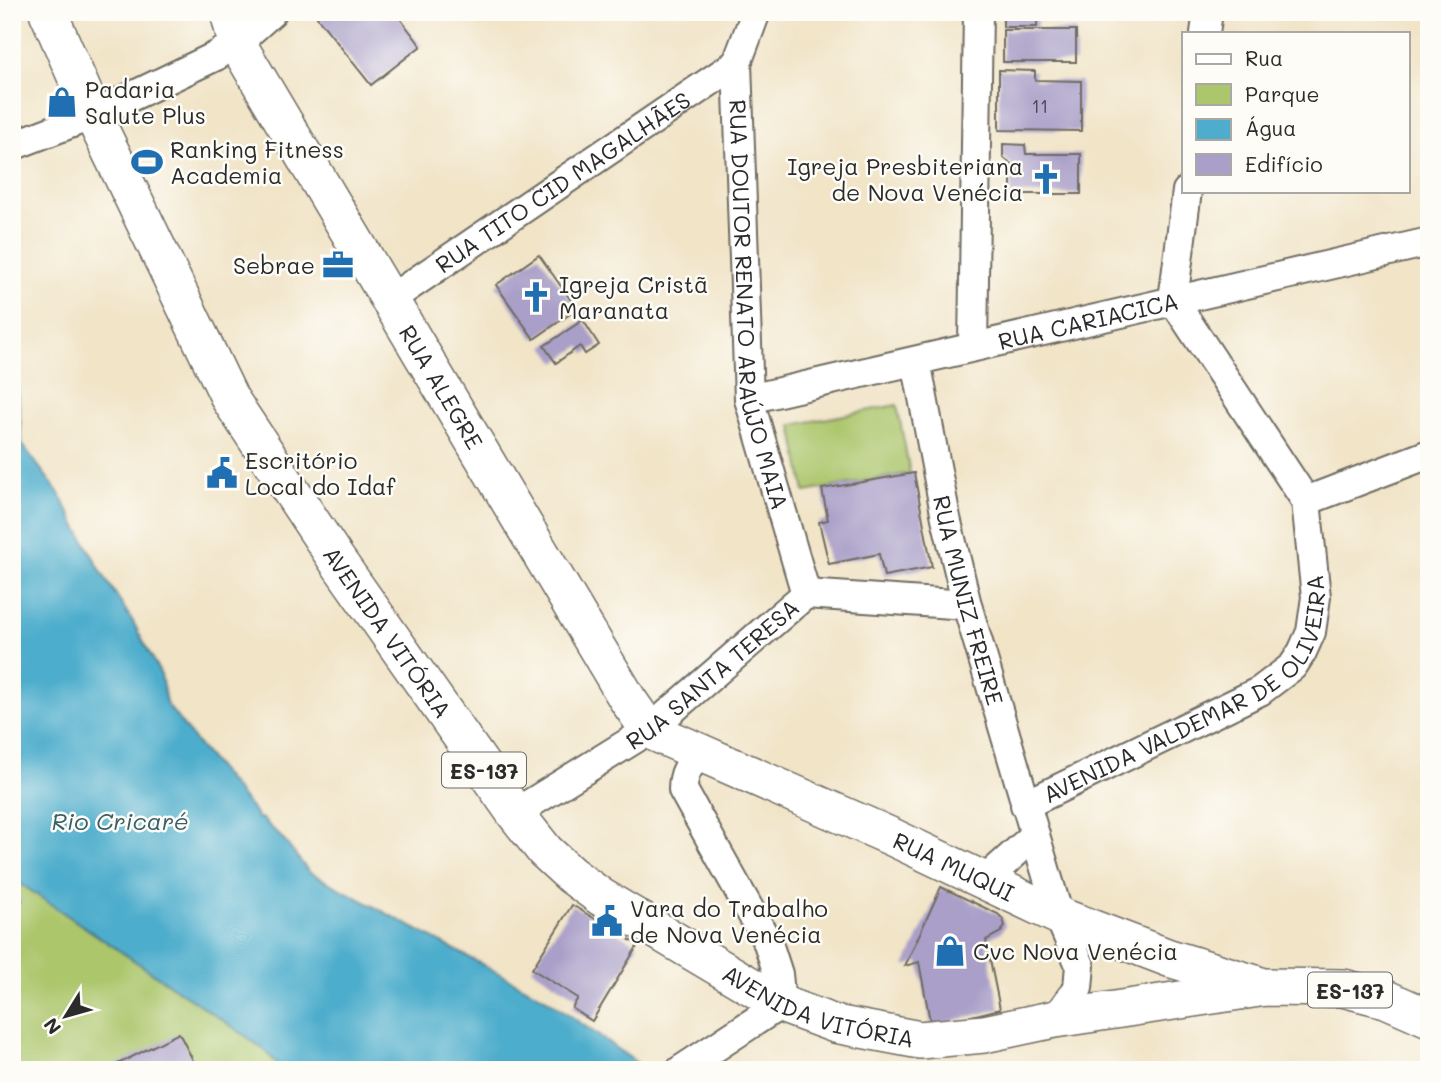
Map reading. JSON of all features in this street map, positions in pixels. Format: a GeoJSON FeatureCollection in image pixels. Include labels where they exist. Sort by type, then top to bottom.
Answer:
{"type":"FeatureCollection","features":[{"type":"Feature","properties":{"kind":"main road","name":"AVENIDA VITÓRIA"},"geometry":{"type":"LineString","coordinates":[[48,12],[93,115],[230,399],[336,559],[514,813],[545,851],[571,875],[601,897],[781,1004],[835,1024],[920,1040],[984,1034],[1055,1019],[1266,987]]}},
{"type":"Feature","properties":{"kind":"main road","name":"RUA ALEGRE"},"geometry":{"type":"LineString","coordinates":[[233,28],[389,300],[628,700],[649,730]]}},
{"type":"Feature","properties":{"kind":"main road","name":"RUA MUQUI"},"geometry":{"type":"LineString","coordinates":[[649,730],[892,837],[1059,916],[1169,958],[1266,987]]}},
{"type":"Feature","properties":{"kind":"main road","name":"ES-137"},"geometry":{"type":"LineString","coordinates":[[1266,987],[1343,988],[1386,999],[1429,1018]]}},
{"type":"Feature","properties":{"kind":"street"},"geometry":{"type":"LineString","coordinates":[[12,146],[93,115],[216,56],[233,28],[272,12]]}},
{"type":"Feature","properties":{"kind":"street","name":"RUA DOUTOR RENATO ARAÚJO MAIA"},"geometry":{"type":"LineString","coordinates":[[756,12],[737,63],[749,399],[806,594]]}},
{"type":"Feature","properties":{"kind":"street"},"geometry":{"type":"LineString","coordinates":[[973,347],[978,12]]}},
{"type":"Feature","properties":{"kind":"street"},"geometry":{"type":"LineString","coordinates":[[1205,32],[1208,12]]}},
{"type":"Feature","properties":{"kind":"street","name":"RUA TITO CID MAGALHÃES"},"geometry":{"type":"LineString","coordinates":[[389,300],[737,63]]}},
{"type":"Feature","properties":{"kind":"street"},"geometry":{"type":"LineString","coordinates":[[1173,300],[1186,192]]}},
{"type":"Feature","properties":{"kind":"street","name":"RUA CARIACICA"},"geometry":{"type":"LineString","coordinates":[[749,399],[1429,242]]}},
{"type":"Feature","properties":{"kind":"street","name":"AVENIDA VALDEMAR DE OLIVEIRA"},"geometry":{"type":"LineString","coordinates":[[1026,805],[1260,691],[1293,666],[1311,632],[1316,597],[1306,501],[1173,300]]}},
{"type":"Feature","properties":{"kind":"street","name":"RUA MUNIZ FREIRE"},"geometry":{"type":"LineString","coordinates":[[916,361],[946,518],[967,605],[1059,916],[1080,965],[1078,988],[1055,1019]]}},
{"type":"Feature","properties":{"kind":"street"},"geometry":{"type":"LineString","coordinates":[[1306,501],[1429,454]]}},
{"type":"Feature","properties":{"kind":"street","name":"RUA SANTA TERESA"},"geometry":{"type":"LineString","coordinates":[[514,813],[649,730],[806,594],[967,605]]}},
{"type":"Feature","properties":{"kind":"street"},"geometry":{"type":"LineString","coordinates":[[681,1070],[781,1004],[778,974],[768,943],[683,790],[683,775],[690,763],[702,754]]}},
{"type":"Feature","properties":{"kind":"street"},"geometry":{"type":"LineString","coordinates":[[984,881],[1035,835]]}},
{"type":"Feature","properties":{"kind":"green space"},"geometry":{"type":"Polygon","coordinates":[[[897,405],[910,473],[805,492],[792,425],[897,405]]]}},
{"type":"Feature","properties":{"kind":"green space"},"geometry":{"type":"Polygon","coordinates":[[[12,878],[246,1036],[267,1052],[282,1070],[12,1070],[12,878]]]}},
{"type":"Feature","properties":{"kind":"water","name":"Rio Cricaré"},"geometry":{"type":"Polygon","coordinates":[[[12,358],[17,378],[22,444],[58,492],[102,573],[132,620],[161,675],[166,703],[258,819],[261,818],[282,838],[309,872],[547,999],[647,1070],[282,1070],[267,1052],[246,1036],[12,878],[12,358]]]}},
{"type":"Feature","properties":{"kind":"building"},"geometry":{"type":"Polygon","coordinates":[[[313,12],[395,12],[421,46],[371,85],[313,12]]]}},
{"type":"Feature","properties":{"kind":"building"},"geometry":{"type":"Polygon","coordinates":[[[1003,12],[1037,12],[1037,27],[1003,27],[1003,12]]]}},
{"type":"Feature","properties":{"kind":"building"},"geometry":{"type":"Polygon","coordinates":[[[1003,30],[1076,30],[1076,62],[1003,62],[1003,30]]]}},
{"type":"Feature","properties":{"kind":"building"},"geometry":{"type":"Polygon","coordinates":[[[999,70],[1035,71],[1035,80],[1081,81],[1081,131],[999,130],[999,70]]]}},
{"type":"Feature","properties":{"kind":"building","name":"Igreja Presbiteriana de Nova Venécia"},"geometry":{"type":"Polygon","coordinates":[[[1003,144],[1025,145],[1026,154],[1081,154],[1081,194],[1011,194],[1011,164],[1003,157],[1003,144]]]}},
{"type":"Feature","properties":{"kind":"building","name":"Igreja Cristã Maranata"},"geometry":{"type":"Polygon","coordinates":[[[539,255],[577,309],[534,339],[496,285],[539,255]]]}},
{"type":"Feature","properties":{"kind":"building"},"geometry":{"type":"Polygon","coordinates":[[[583,320],[599,345],[585,354],[580,346],[556,363],[544,346],[583,320]]]}},
{"type":"Feature","properties":{"kind":"building"},"geometry":{"type":"Polygon","coordinates":[[[914,473],[932,567],[884,576],[879,554],[829,564],[819,522],[828,520],[822,489],[914,473]]]}},
{"type":"Feature","properties":{"kind":"building","name":"Cvc Nova Venécia"},"geometry":{"type":"Polygon","coordinates":[[[941,887],[998,914],[1003,919],[1005,926],[1001,932],[986,940],[1000,1009],[931,1026],[919,962],[905,966],[941,887]]]}},
{"type":"Feature","properties":{"kind":"building"},"geometry":{"type":"Polygon","coordinates":[[[12,891],[22,900],[12,910],[12,891]]]}},
{"type":"Feature","properties":{"kind":"building"},"geometry":{"type":"Polygon","coordinates":[[[572,905],[638,945],[592,1021],[572,1008],[578,998],[532,969],[572,905]]]}},
{"type":"Feature","properties":{"kind":"building"},"geometry":{"type":"Polygon","coordinates":[[[179,1033],[198,1070],[106,1070],[179,1033]]]}},
{"type":"Feature","properties":{"kind":"place","name":"Padaria Salute Plus"},"geometry":{"type":"Point","coordinates":[62,102]}},
{"type":"Feature","properties":{"kind":"place","name":"Ranking Fitness Academia"},"geometry":{"type":"Point","coordinates":[147,162]}},
{"type":"Feature","properties":{"kind":"place","name":"Igreja Presbiteriana de Nova Venécia"},"geometry":{"type":"Point","coordinates":[1046,179]}},
{"type":"Feature","properties":{"kind":"place","name":"Sebrae"},"geometry":{"type":"Point","coordinates":[338,265]}},
{"type":"Feature","properties":{"kind":"place","name":"Igreja Cristã Maranata"},"geometry":{"type":"Point","coordinates":[536,297]}},
{"type":"Feature","properties":{"kind":"place","name":"Escritório Local do Idaf"},"geometry":{"type":"Point","coordinates":[222,473]}},
{"type":"Feature","properties":{"kind":"place","name":"Vara do Trabalho de Nova Venécia"},"geometry":{"type":"Point","coordinates":[607,921]}},
{"type":"Feature","properties":{"kind":"place","name":"Cvc Nova Venécia"},"geometry":{"type":"Point","coordinates":[950,951]}}]}
